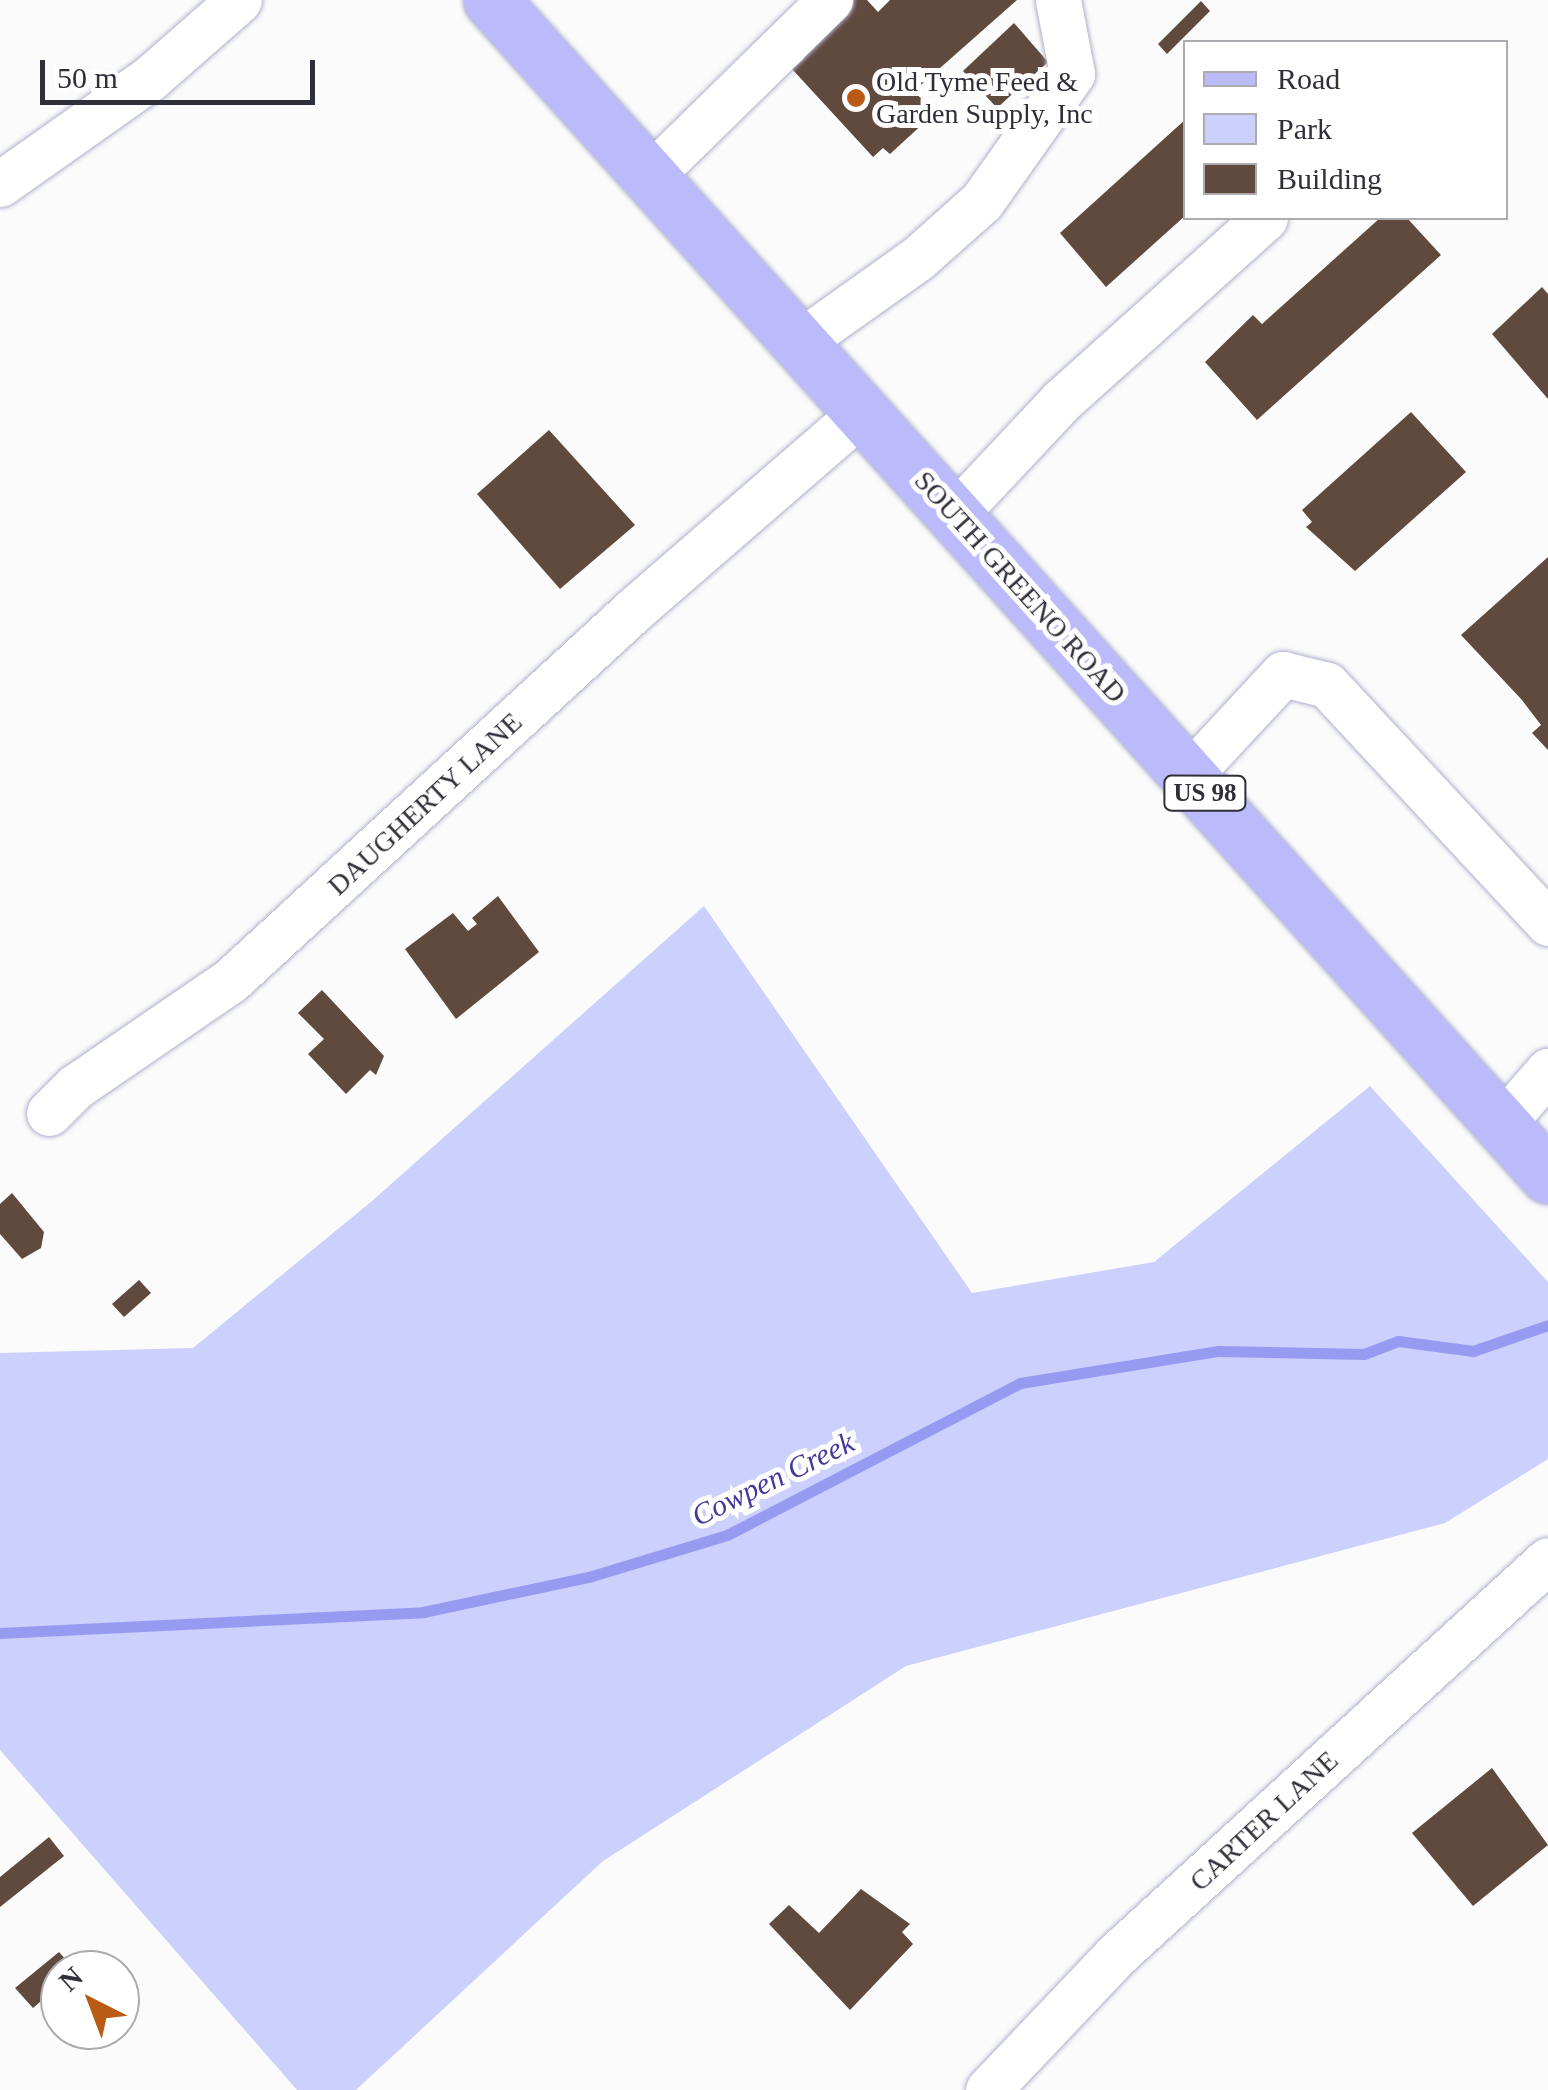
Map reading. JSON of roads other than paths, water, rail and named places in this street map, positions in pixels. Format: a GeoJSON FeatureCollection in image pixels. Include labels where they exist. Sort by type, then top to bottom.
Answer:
{"type":"FeatureCollection","features":[{"type":"Feature","properties":{"kind":"main road","name":"SOUTH GREENO ROAD"},"geometry":{"type":"LineString","coordinates":[[491,0],[1548,1176]]}},
{"type":"Feature","properties":{"kind":"street"},"geometry":{"type":"LineString","coordinates":[[0,184],[150,78],[239,0]]}},
{"type":"Feature","properties":{"kind":"street"},"geometry":{"type":"LineString","coordinates":[[800,342],[917,258],[982,201],[1072,74],[1058,0]]}},
{"type":"Feature","properties":{"kind":"street"},"geometry":{"type":"LineString","coordinates":[[650,176],[806,8]]}},
{"type":"Feature","properties":{"kind":"street"},"geometry":{"type":"LineString","coordinates":[[954,514],[1061,401],[1263,220]]}},
{"type":"Feature","properties":{"kind":"street","name":"DAUGHERTY LANE"},"geometry":{"type":"LineString","coordinates":[[49,1113],[74,1088],[230,981],[785,476],[863,411]]}},
{"type":"Feature","properties":{"kind":"street"},"geometry":{"type":"LineString","coordinates":[[1188,775],[1283,674],[1327,685],[1548,923]]}},
{"type":"Feature","properties":{"kind":"street"},"geometry":{"type":"LineString","coordinates":[[1502,1125],[1548,1071]]}},
{"type":"Feature","properties":{"kind":"street","name":"CARTER LANE"},"geometry":{"type":"LineString","coordinates":[[988,2090],[1116,1955],[1548,1560]]}},
{"type":"Feature","properties":{"kind":"waterway","name":"Cowpen Creek"},"geometry":{"type":"LineString","coordinates":[[0,1633],[423,1612],[592,1576],[727,1535],[1020,1383],[1218,1351],[1364,1354],[1398,1341],[1473,1351],[1548,1325]]}},
{"type":"Feature","properties":{"kind":"place","name":"Old Tyme Feed & Garden Supply, Inc"},"geometry":{"type":"Point","coordinates":[856,98]}}]}
